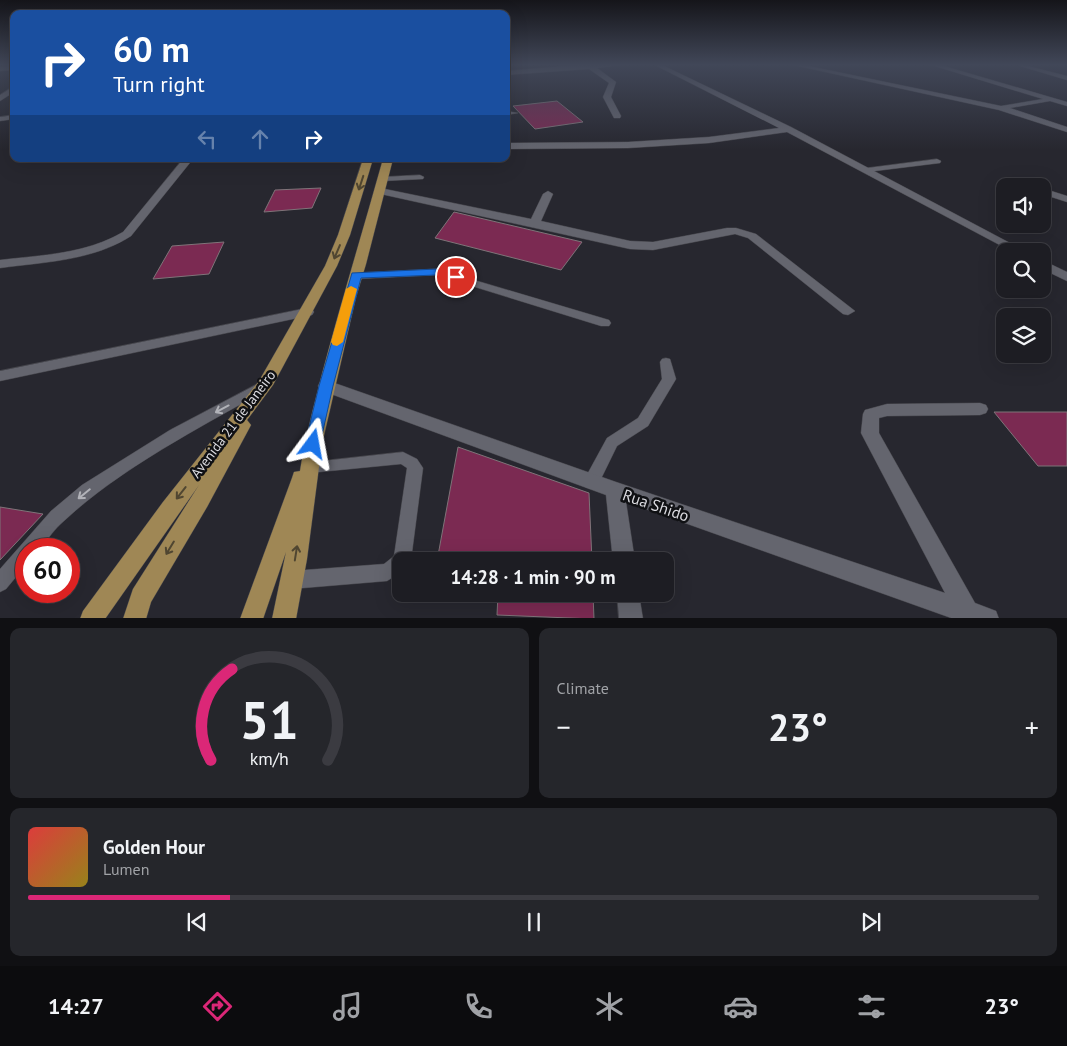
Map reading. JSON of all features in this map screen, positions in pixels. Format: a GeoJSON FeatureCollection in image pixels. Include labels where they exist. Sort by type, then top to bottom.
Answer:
{"type":"FeatureCollection","features":[{"type":"Feature","properties":{"kind":"main road","name":"Avenida 21 de Janeiro"},"geometry":{"type":"LineString","coordinates":[[91,618],[170,508],[265,385],[331,266],[344,235],[367,162]]}},
{"type":"Feature","properties":{"kind":"main road"},"geometry":{"type":"LineString","coordinates":[[284,618],[313,444],[326,386],[387,162]]}},
{"type":"Feature","properties":{"kind":"main road"},"geometry":{"type":"LineString","coordinates":[[134,618],[141,597],[200,500],[265,385]]}},
{"type":"Feature","properties":{"kind":"main road"},"geometry":{"type":"LineString","coordinates":[[251,618],[268,578],[313,444]]}},
{"type":"Feature","properties":{"kind":"street"},"geometry":{"type":"LineString","coordinates":[[609,93],[608,97],[617,116]]}},
{"type":"Feature","properties":{"kind":"street"},"geometry":{"type":"LineString","coordinates":[[715,93],[788,129],[1004,243]]}},
{"type":"Feature","properties":{"kind":"street"},"geometry":{"type":"LineString","coordinates":[[929,93],[1001,108],[1067,130]]}},
{"type":"Feature","properties":{"kind":"street"},"geometry":{"type":"LineString","coordinates":[[1029,93],[1067,104]]}},
{"type":"Feature","properties":{"kind":"street"},"geometry":{"type":"LineString","coordinates":[[1001,108],[1067,98]]}},
{"type":"Feature","properties":{"kind":"street"},"geometry":{"type":"LineString","coordinates":[[510,146],[628,145],[709,140],[788,129]]}},
{"type":"Feature","properties":{"kind":"street"},"geometry":{"type":"LineString","coordinates":[[0,264],[86,251],[119,241],[127,234],[186,162]]}},
{"type":"Feature","properties":{"kind":"street"},"geometry":{"type":"LineString","coordinates":[[381,185],[630,245],[642,246],[727,231],[742,232],[752,236],[848,311]]}},
{"type":"Feature","properties":{"kind":"street"},"geometry":{"type":"LineString","coordinates":[[535,223],[548,194]]}},
{"type":"Feature","properties":{"kind":"street"},"geometry":{"type":"LineString","coordinates":[[1051,194],[1067,199]]}},
{"type":"Feature","properties":{"kind":"street"},"geometry":{"type":"LineString","coordinates":[[1051,269],[1067,277]]}},
{"type":"Feature","properties":{"kind":"street"},"geometry":{"type":"LineString","coordinates":[[0,376],[307,312]]}},
{"type":"Feature","properties":{"kind":"street","name":"Rua Shido"},"geometry":{"type":"LineString","coordinates":[[326,386],[591,482],[968,613],[988,618]]}},
{"type":"Feature","properties":{"kind":"street"},"geometry":{"type":"LineString","coordinates":[[968,613],[870,433],[871,414],[887,410],[980,409]]}},
{"type":"Feature","properties":{"kind":"street"},"geometry":{"type":"LineString","coordinates":[[614,490],[623,552]]}},
{"type":"Feature","properties":{"kind":"street"},"geometry":{"type":"LineString","coordinates":[[629,602],[631,618]]}},
{"type":"Feature","properties":{"kind":"lane"},"geometry":{"type":"LineString","coordinates":[[510,113],[515,113]]}},
{"type":"Feature","properties":{"kind":"lane"},"geometry":{"type":"LineString","coordinates":[[867,170],[937,161]]}},
{"type":"Feature","properties":{"kind":"lane"},"geometry":{"type":"LineString","coordinates":[[381,185],[420,177]]}},
{"type":"Feature","properties":{"kind":"lane"},"geometry":{"type":"LineString","coordinates":[[356,276],[437,272],[605,323]]}},
{"type":"Feature","properties":{"kind":"lane"},"geometry":{"type":"LineString","coordinates":[[591,482],[612,442],[643,422],[668,379],[666,362]]}},
{"type":"Feature","properties":{"kind":"lane"},"geometry":{"type":"LineString","coordinates":[[38,538],[57,516],[88,490],[175,434],[265,385]]}},
{"type":"Feature","properties":{"kind":"lane"},"geometry":{"type":"LineString","coordinates":[[291,580],[388,572],[402,560],[415,468],[412,462],[403,458],[309,467]]}},
{"type":"Feature","properties":{"kind":"lane"},"geometry":{"type":"LineString","coordinates":[[0,583],[15,565]]}},
{"type":"Feature","properties":{"kind":"building"},"geometry":{"type":"Polygon","coordinates":[[[557,101],[583,122],[535,129],[513,106],[557,101]]]}},
{"type":"Feature","properties":{"kind":"building"},"geometry":{"type":"Polygon","coordinates":[[[321,188],[312,208],[264,212],[275,190],[321,188]]]}},
{"type":"Feature","properties":{"kind":"building"},"geometry":{"type":"Polygon","coordinates":[[[454,212],[582,242],[561,270],[435,238],[454,212]]]}},
{"type":"Feature","properties":{"kind":"building"},"geometry":{"type":"Polygon","coordinates":[[[224,242],[209,274],[153,279],[172,246],[224,242]]]}},
{"type":"Feature","properties":{"kind":"building"},"geometry":{"type":"Polygon","coordinates":[[[994,412],[1067,412],[1067,466],[1038,466],[994,412]]]}},
{"type":"Feature","properties":{"kind":"building"},"geometry":{"type":"Polygon","coordinates":[[[458,447],[589,493],[592,552],[439,552],[458,447]]]}},
{"type":"Feature","properties":{"kind":"building"},"geometry":{"type":"Polygon","coordinates":[[[0,507],[43,514],[21,538],[15,538],[15,544],[0,560],[0,507]]]}},
{"type":"Feature","properties":{"kind":"building"},"geometry":{"type":"Polygon","coordinates":[[[498,602],[593,602],[594,618],[497,615],[498,602]]]}},
{"type":"Feature","properties":{"kind":"slow traffic"},"geometry":{"type":"LineString","coordinates":[[337,342],[351,289]]}},
{"type":"Feature","properties":{"kind":"route"},"geometry":{"type":"LineString","coordinates":[[313,444],[326,386],[356,276],[437,272],[456,277]]}}]}
